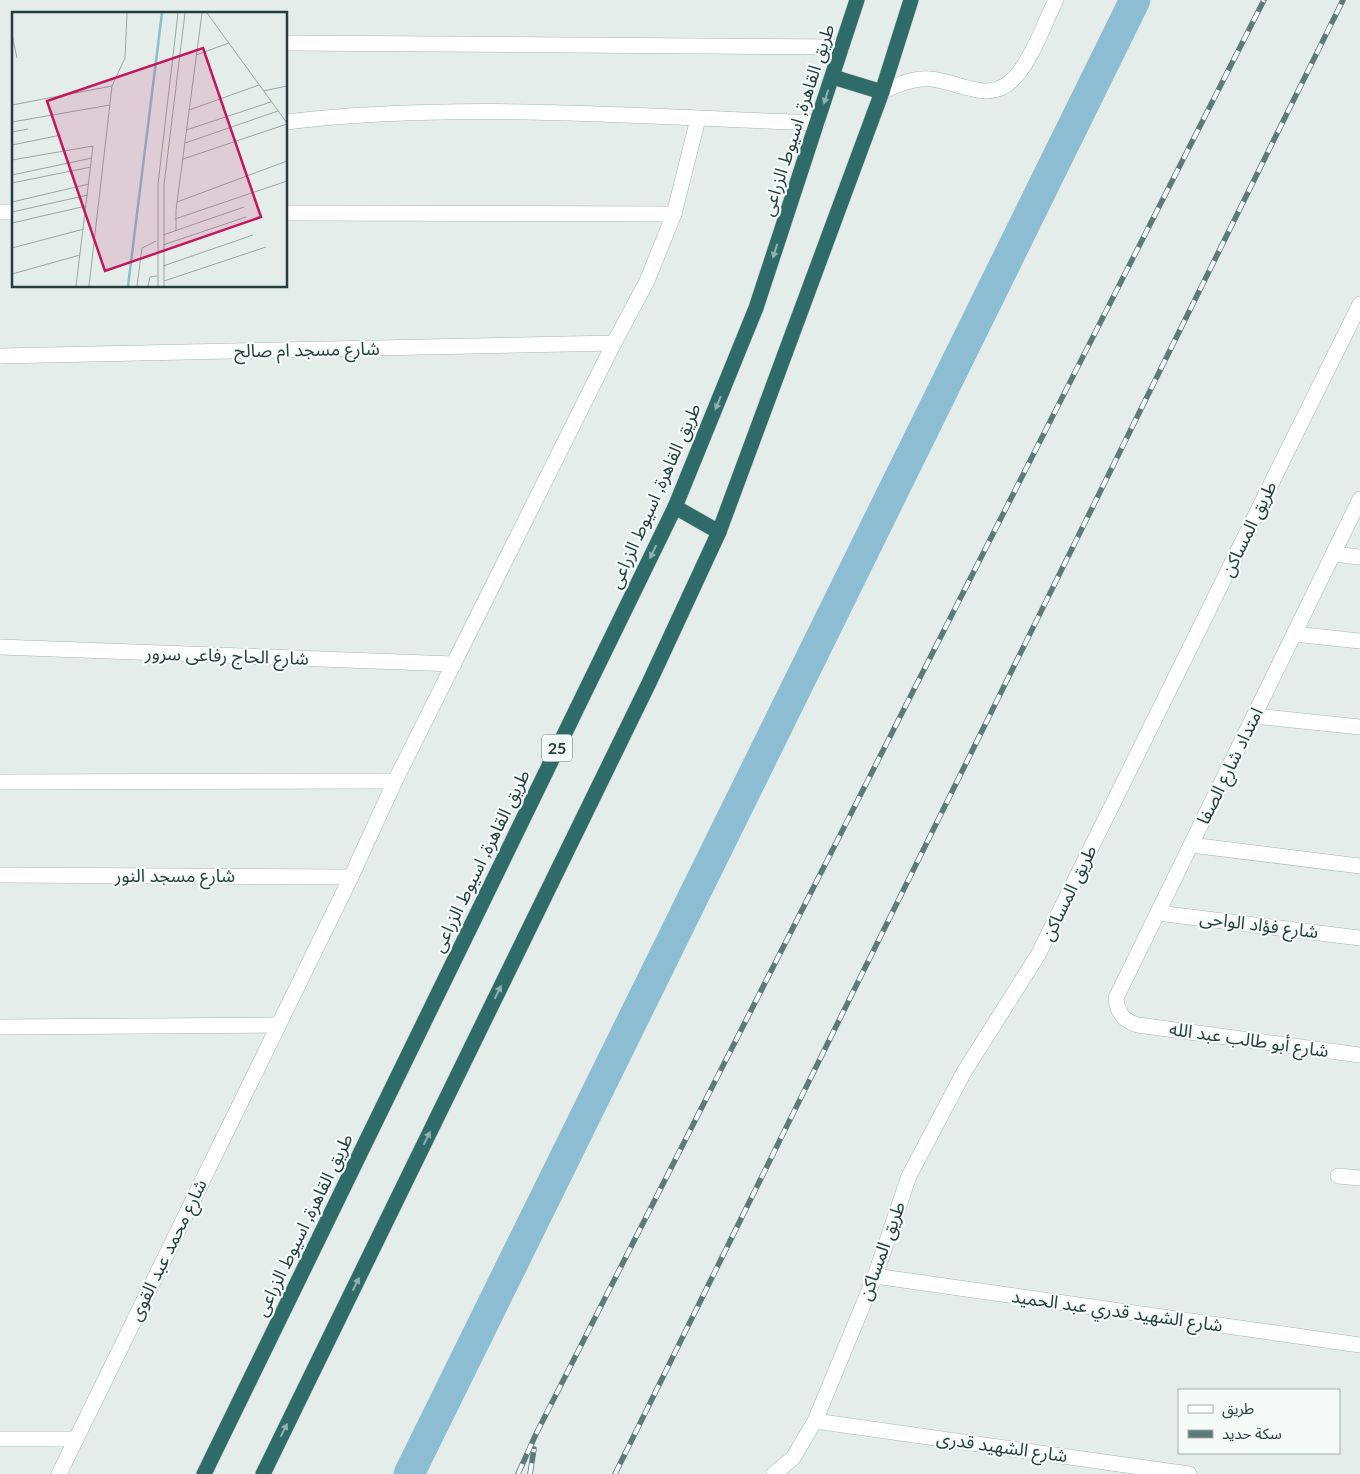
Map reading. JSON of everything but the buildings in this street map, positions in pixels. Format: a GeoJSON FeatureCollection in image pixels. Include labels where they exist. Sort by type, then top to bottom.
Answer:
{"type":"FeatureCollection","features":[{"type":"Feature","properties":{"kind":"highway","name":"طريق القاهرة, اسيوط الزراعى"},"geometry":{"type":"LineString","coordinates":[[204,1474],[675,507],[756,308],[857,0]]}},
{"type":"Feature","properties":{"kind":"highway"},"geometry":{"type":"LineString","coordinates":[[263,1474],[644,692],[719,532],[882,92],[911,0]]}},
{"type":"Feature","properties":{"kind":"highway"},"geometry":{"type":"LineString","coordinates":[[832,77],[882,92]]}},
{"type":"Feature","properties":{"kind":"highway"},"geometry":{"type":"LineString","coordinates":[[675,507],[719,532]]}},
{"type":"Feature","properties":{"kind":"street"},"geometry":{"type":"LineString","coordinates":[[882,92],[901,83],[921,79],[942,81],[975,91],[997,89],[1016,76],[1056,0]]}},
{"type":"Feature","properties":{"kind":"street"},"geometry":{"type":"LineString","coordinates":[[288,43],[842,47]]}},
{"type":"Feature","properties":{"kind":"street"},"geometry":{"type":"LineString","coordinates":[[288,122],[348,114],[483,110],[818,123]]}},
{"type":"Feature","properties":{"kind":"street","name":"شارع محمد عبد القوى"},"geometry":{"type":"LineString","coordinates":[[58,1474],[351,878],[395,781],[614,343],[647,281],[674,214],[698,119]]}},
{"type":"Feature","properties":{"kind":"street"},"geometry":{"type":"LineString","coordinates":[[288,213],[674,214]]}},
{"type":"Feature","properties":{"kind":"street","name":"طريق المساكن"},"geometry":{"type":"LineString","coordinates":[[774,1474],[793,1458],[815,1421],[875,1276],[909,1176],[964,1072],[1038,955],[1360,304]]}},
{"type":"Feature","properties":{"kind":"street","name":"شارع مسجد ام صالح"},"geometry":{"type":"LineString","coordinates":[[0,356],[614,343]]}},
{"type":"Feature","properties":{"kind":"street","name":"امتداد شارع الصفا"},"geometry":{"type":"LineString","coordinates":[[1138,1025],[1131,1023],[1119,1012],[1116,998],[1360,499]]}},
{"type":"Feature","properties":{"kind":"street"},"geometry":{"type":"LineString","coordinates":[[1333,554],[1360,556]]}},
{"type":"Feature","properties":{"kind":"street"},"geometry":{"type":"LineString","coordinates":[[1294,634],[1360,641]]}},
{"type":"Feature","properties":{"kind":"street","name":"شارع الحاج رفاعى سرور"},"geometry":{"type":"LineString","coordinates":[[0,647],[454,664]]}},
{"type":"Feature","properties":{"kind":"street"},"geometry":{"type":"LineString","coordinates":[[1254,716],[1360,727]]}},
{"type":"Feature","properties":{"kind":"street"},"geometry":{"type":"LineString","coordinates":[[0,782],[395,781]]}},
{"type":"Feature","properties":{"kind":"street"},"geometry":{"type":"LineString","coordinates":[[1191,845],[1360,866]]}},
{"type":"Feature","properties":{"kind":"street","name":"شارع مسجد النور"},"geometry":{"type":"LineString","coordinates":[[0,874],[351,878]]}},
{"type":"Feature","properties":{"kind":"street","name":"شارع فؤاد الواحى"},"geometry":{"type":"LineString","coordinates":[[1158,912],[1360,938]]}},
{"type":"Feature","properties":{"kind":"street"},"geometry":{"type":"LineString","coordinates":[[0,1027],[278,1025]]}},
{"type":"Feature","properties":{"kind":"street","name":"شارع أبو طالب عبد الله"},"geometry":{"type":"LineString","coordinates":[[1138,1025],[1360,1055]]}},
{"type":"Feature","properties":{"kind":"street"},"geometry":{"type":"LineString","coordinates":[[1338,1176],[1360,1178]]}},
{"type":"Feature","properties":{"kind":"street","name":"شارع الشهيد قدري عبد الحميد"},"geometry":{"type":"LineString","coordinates":[[875,1276],[1360,1345]]}},
{"type":"Feature","properties":{"kind":"street","name":"شارع الشهيد قدرى"},"geometry":{"type":"LineString","coordinates":[[815,1421],[1189,1474]]}},
{"type":"Feature","properties":{"kind":"street"},"geometry":{"type":"LineString","coordinates":[[0,1439],[76,1439]]}},
{"type":"Feature","properties":{"kind":"waterway"},"geometry":{"type":"LineString","coordinates":[[409,1474],[1135,0]]}},
{"type":"Feature","properties":{"kind":"railway"},"geometry":{"type":"LineString","coordinates":[[518,1474],[536,1434],[1264,0]]}},
{"type":"Feature","properties":{"kind":"railway"},"geometry":{"type":"LineString","coordinates":[[615,1474],[1343,0]]}},
{"type":"Feature","properties":{"kind":"railway"},"geometry":{"type":"LineString","coordinates":[[530,1474],[534,1449]]}}]}
